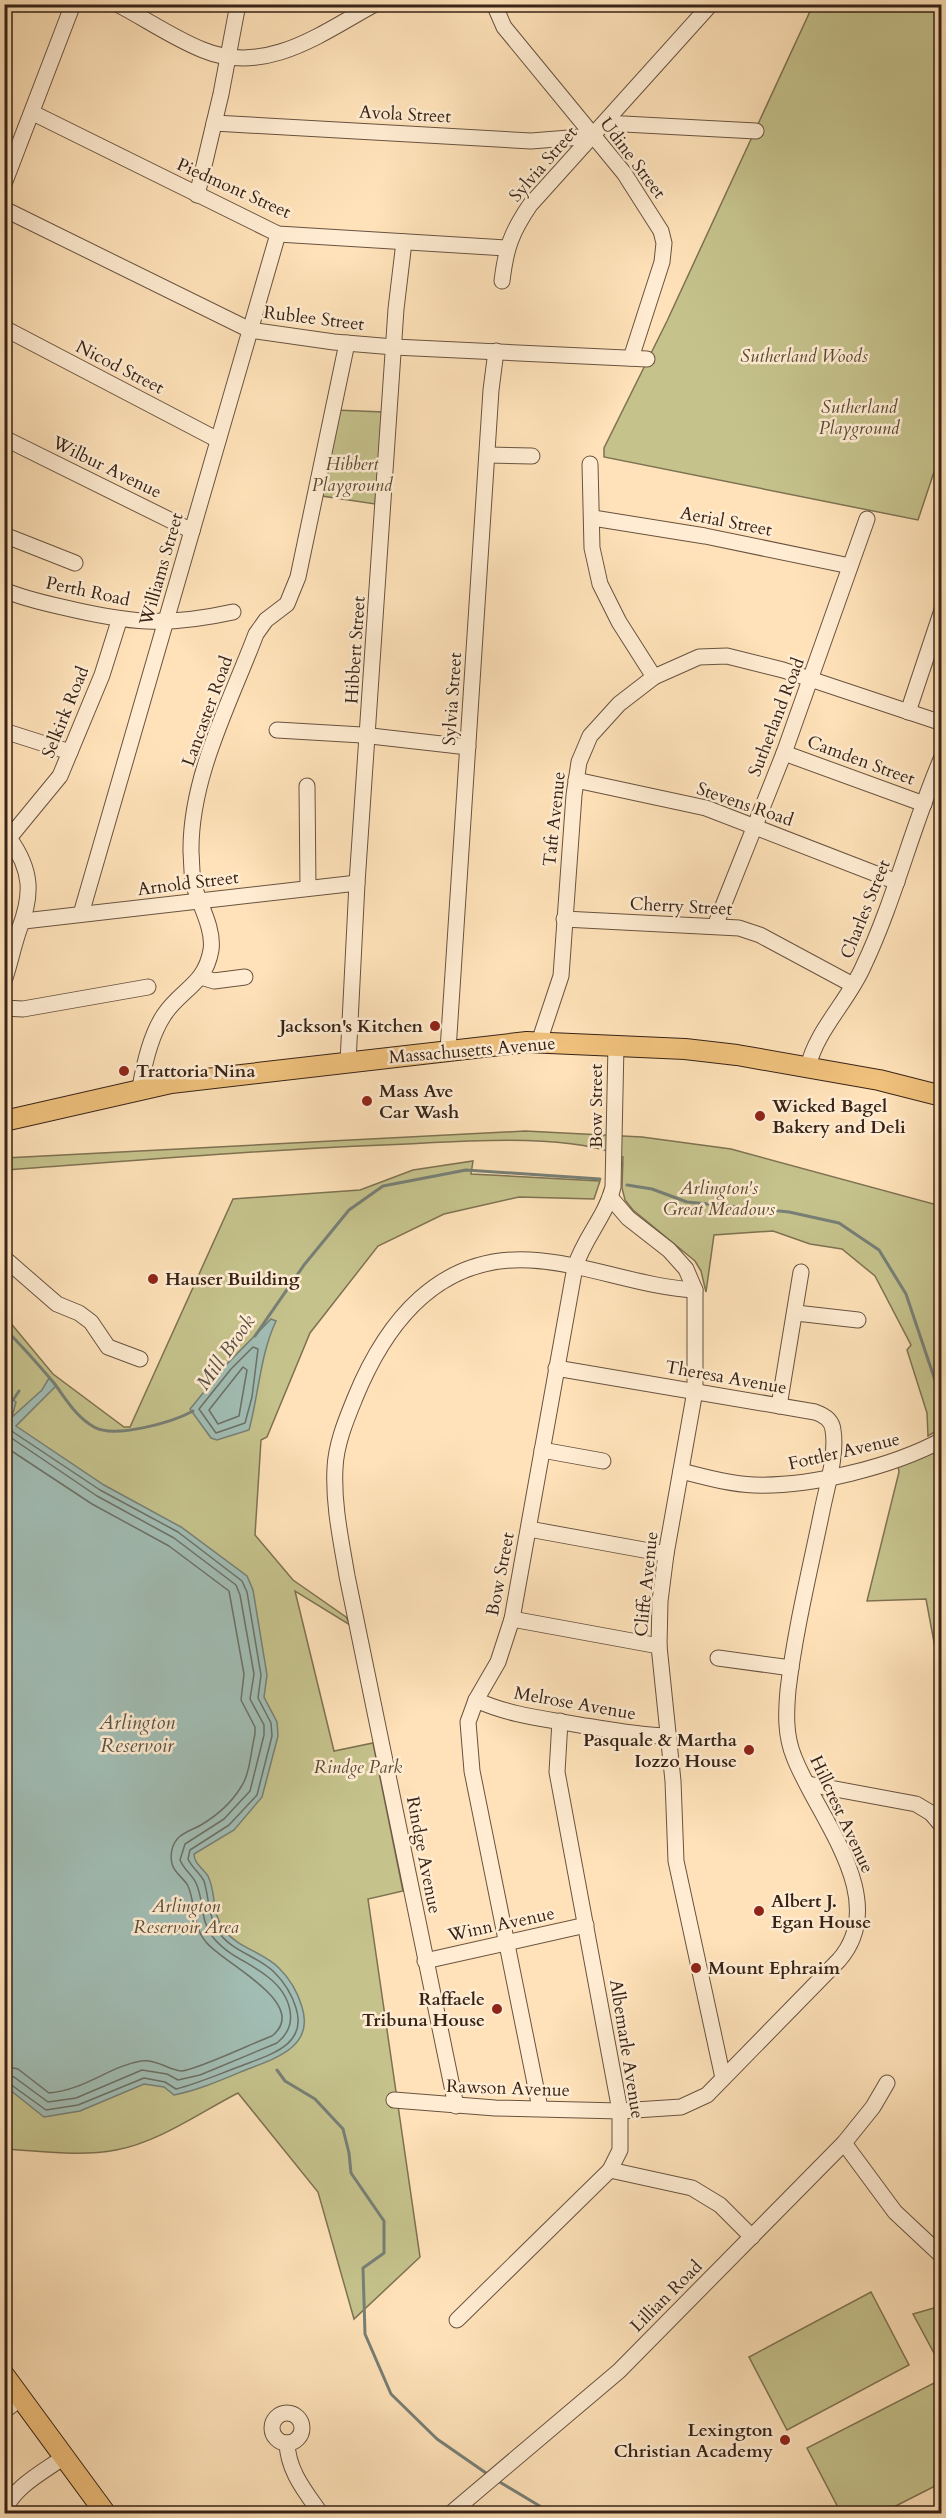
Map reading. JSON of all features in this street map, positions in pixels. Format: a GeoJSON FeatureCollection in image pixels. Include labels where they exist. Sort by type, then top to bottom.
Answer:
{"type":"FeatureCollection","features":[{"type":"Feature","properties":{"kind":"main road","name":"Massachusetts Avenue"},"geometry":{"type":"LineString","coordinates":[[4,1121],[140,1088],[448,1050],[539,1042],[707,1051],[808,1067],[942,1096]]}},
{"type":"Feature","properties":{"kind":"main road"},"geometry":{"type":"LineString","coordinates":[[4,2375],[12,2405],[64,2457],[106,2514]]}},
{"type":"Feature","properties":{"kind":"street"},"geometry":{"type":"LineString","coordinates":[[4,184],[73,4]]}},
{"type":"Feature","properties":{"kind":"street"},"geometry":{"type":"LineString","coordinates":[[117,4],[193,45],[227,57],[261,58],[280,53],[375,4]]}},
{"type":"Feature","properties":{"kind":"street"},"geometry":{"type":"LineString","coordinates":[[197,195],[238,4]]}},
{"type":"Feature","properties":{"kind":"street","name":"Udine Street"},"geometry":{"type":"LineString","coordinates":[[494,4],[504,27],[639,193],[661,231],[664,243],[639,359]]}},
{"type":"Feature","properties":{"kind":"street","name":"Sylvia Street"},"geometry":{"type":"LineString","coordinates":[[502,281],[506,248],[516,226],[530,205],[711,4]]}},
{"type":"Feature","properties":{"kind":"street","name":"Piedmont Street"},"geometry":{"type":"LineString","coordinates":[[33,113],[278,234],[506,248]]}},
{"type":"Feature","properties":{"kind":"street","name":"Avola Street"},"geometry":{"type":"LineString","coordinates":[[214,123],[522,140],[594,136]]}},
{"type":"Feature","properties":{"kind":"street"},"geometry":{"type":"LineString","coordinates":[[605,123],[756,131]]}},
{"type":"Feature","properties":{"kind":"street","name":"Rublee Street"},"geometry":{"type":"LineString","coordinates":[[4,209],[250,330],[394,347],[639,359]]}},
{"type":"Feature","properties":{"kind":"street","name":"Williams Street"},"geometry":{"type":"LineString","coordinates":[[81,914],[278,234]]}},
{"type":"Feature","properties":{"kind":"street","name":"Hibbert Street"},"geometry":{"type":"LineString","coordinates":[[348,1062],[357,883],[394,347],[404,242]]}},
{"type":"Feature","properties":{"kind":"street","name":"Nicod Street"},"geometry":{"type":"LineString","coordinates":[[4,328],[218,440]]}},
{"type":"Feature","properties":{"kind":"street","name":"Lancaster Road"},"geometry":{"type":"LineString","coordinates":[[140,1088],[146,1059],[161,1020],[206,969],[212,940],[194,886],[191,850],[195,813],[207,761],[256,634],[266,620],[287,604],[298,577],[347,343]]}},
{"type":"Feature","properties":{"kind":"street","name":"Sylvia Street"},"geometry":{"type":"LineString","coordinates":[[448,1050],[496,351]]}},
{"type":"Feature","properties":{"kind":"street","name":"Wilbur Avenue"},"geometry":{"type":"LineString","coordinates":[[4,438],[192,531]]}},
{"type":"Feature","properties":{"kind":"street"},"geometry":{"type":"LineString","coordinates":[[488,455],[532,456]]}},
{"type":"Feature","properties":{"kind":"street"},"geometry":{"type":"LineString","coordinates":[[590,464],[592,548],[600,584],[619,622],[654,677]]}},
{"type":"Feature","properties":{"kind":"street","name":"Aerial Street"},"geometry":{"type":"LineString","coordinates":[[593,518],[705,536],[850,566]]}},
{"type":"Feature","properties":{"kind":"street","name":"Sutherland Road"},"geometry":{"type":"LineString","coordinates":[[715,926],[784,753],[867,519]]}},
{"type":"Feature","properties":{"kind":"street"},"geometry":{"type":"LineString","coordinates":[[4,535],[75,563]]}},
{"type":"Feature","properties":{"kind":"street","name":"Perth Road"},"geometry":{"type":"LineString","coordinates":[[4,590],[119,621],[165,623],[232,612]]}},
{"type":"Feature","properties":{"kind":"street"},"geometry":{"type":"LineString","coordinates":[[908,711],[942,610]]}},
{"type":"Feature","properties":{"kind":"street","name":"Selkirk Road"},"geometry":{"type":"LineString","coordinates":[[7,837],[60,776],[102,675],[119,621]]}},
{"type":"Feature","properties":{"kind":"street","name":"Taft Avenue"},"geometry":{"type":"LineString","coordinates":[[539,1042],[561,976],[579,762],[590,736],[619,704],[654,677],[699,657],[727,656],[811,679],[942,723]]}},
{"type":"Feature","properties":{"kind":"street"},"geometry":{"type":"LineString","coordinates":[[277,730],[368,736],[468,747]]}},
{"type":"Feature","properties":{"kind":"street"},"geometry":{"type":"LineString","coordinates":[[4,731],[70,752]]}},
{"type":"Feature","properties":{"kind":"street","name":"Camden Street"},"geometry":{"type":"LineString","coordinates":[[784,753],[924,804]]}},
{"type":"Feature","properties":{"kind":"street","name":"Charles Street"},"geometry":{"type":"LineString","coordinates":[[808,1067],[812,1050],[863,968],[942,757]]}},
{"type":"Feature","properties":{"kind":"street","name":"Stevens Road"},"geometry":{"type":"LineString","coordinates":[[576,780],[706,808],[897,882]]}},
{"type":"Feature","properties":{"kind":"street"},"geometry":{"type":"LineString","coordinates":[[307,786],[308,888]]}},
{"type":"Feature","properties":{"kind":"street"},"geometry":{"type":"LineString","coordinates":[[4,981],[24,921],[29,886],[26,868],[7,837]]}},
{"type":"Feature","properties":{"kind":"street","name":"Arnold Street"},"geometry":{"type":"LineString","coordinates":[[24,921],[357,883]]}},
{"type":"Feature","properties":{"kind":"street","name":"Cherry Street"},"geometry":{"type":"LineString","coordinates":[[564,919],[739,928],[755,933],[853,985]]}},
{"type":"Feature","properties":{"kind":"street"},"geometry":{"type":"LineString","coordinates":[[201,977],[214,981],[245,977]]}},
{"type":"Feature","properties":{"kind":"street"},"geometry":{"type":"LineString","coordinates":[[4,1008],[23,1009],[148,987]]}},
{"type":"Feature","properties":{"kind":"street","name":"Bow Street"},"geometry":{"type":"LineString","coordinates":[[540,2108],[469,1756],[468,1722],[476,1700],[498,1662],[512,1619],[575,1267],[583,1244],[610,1197],[615,1164],[616,1045]]}},
{"type":"Feature","properties":{"kind":"street","name":"Cliffe Avenue"},"geometry":{"type":"LineString","coordinates":[[610,1197],[627,1218],[681,1263],[695,1290],[695,1391],[666,1554],[660,1601],[659,1646],[669,1736],[676,1861],[723,2078]]}},
{"type":"Feature","properties":{"kind":"street"},"geometry":{"type":"LineString","coordinates":[[4,1258],[57,1304],[79,1313],[91,1322],[108,1347],[140,1359]]}},
{"type":"Feature","properties":{"kind":"street","name":"Rindge Avenue"},"geometry":{"type":"LineString","coordinates":[[456,2106],[347,1576],[335,1502],[335,1466],[344,1426],[362,1381],[387,1334],[417,1298],[451,1276],[491,1263],[520,1261],[575,1267],[667,1288],[695,1290]]}},
{"type":"Feature","properties":{"kind":"street"},"geometry":{"type":"LineString","coordinates":[[779,1406],[801,1272]]}},
{"type":"Feature","properties":{"kind":"street"},"geometry":{"type":"LineString","coordinates":[[796,1313],[858,1320]]}},
{"type":"Feature","properties":{"kind":"street","name":"Theresa Avenue"},"geometry":{"type":"LineString","coordinates":[[556,1368],[815,1412],[828,1419],[834,1439],[829,1477]]}},
{"type":"Feature","properties":{"kind":"street","name":"Fottler Avenue"},"geometry":{"type":"LineString","coordinates":[[681,1471],[752,1485],[782,1485],[829,1477],[908,1456],[942,1440]]}},
{"type":"Feature","properties":{"kind":"street"},"geometry":{"type":"LineString","coordinates":[[542,1450],[603,1461]]}},
{"type":"Feature","properties":{"kind":"street","name":"Hillcrest Avenue"},"geometry":{"type":"LineString","coordinates":[[620,2110],[681,2107],[707,2095],[839,1960],[850,1947],[858,1927],[859,1907],[851,1876],[794,1758],[788,1735],[786,1708],[791,1668],[829,1477]]}},
{"type":"Feature","properties":{"kind":"street"},"geometry":{"type":"LineString","coordinates":[[529,1529],[666,1554]]}},
{"type":"Feature","properties":{"kind":"street"},"geometry":{"type":"LineString","coordinates":[[512,1619],[659,1646]]}},
{"type":"Feature","properties":{"kind":"street"},"geometry":{"type":"LineString","coordinates":[[718,1658],[791,1668]]}},
{"type":"Feature","properties":{"kind":"street","name":"Melrose Avenue"},"geometry":{"type":"LineString","coordinates":[[476,1700],[496,1709],[560,1721],[645,1735],[669,1736]]}},
{"type":"Feature","properties":{"kind":"street","name":"Albemarle Avenue"},"geometry":{"type":"LineString","coordinates":[[457,2320],[610,2170],[620,2150],[620,2110],[557,1772],[560,1721]]}},
{"type":"Feature","properties":{"kind":"street"},"geometry":{"type":"LineString","coordinates":[[808,1784],[916,1804],[931,1814],[942,1826]]}},
{"type":"Feature","properties":{"kind":"street","name":"Winn Avenue"},"geometry":{"type":"LineString","coordinates":[[425,1961],[586,1925]]}},
{"type":"Feature","properties":{"kind":"street","name":"Lillian Road"},"geometry":{"type":"LineString","coordinates":[[450,2514],[619,2371],[844,2143],[875,2105],[887,2083]]}},
{"type":"Feature","properties":{"kind":"street","name":"Rawson Avenue"},"geometry":{"type":"LineString","coordinates":[[394,2100],[456,2106],[620,2110]]}},
{"type":"Feature","properties":{"kind":"street"},"geometry":{"type":"LineString","coordinates":[[844,2143],[895,2212],[942,2256]]}},
{"type":"Feature","properties":{"kind":"street"},"geometry":{"type":"LineString","coordinates":[[610,2170],[683,2186],[703,2194],[720,2205],[752,2237]]}},
{"type":"Feature","properties":{"kind":"street"},"geometry":{"type":"LineString","coordinates":[[287,2443],[291,2468],[321,2514]]}},
{"type":"Feature","properties":{"kind":"street"},"geometry":{"type":"LineString","coordinates":[[4,2512],[20,2489],[64,2457]]}},
{"type":"Feature","properties":{"kind":"green space","name":"Sutherland Woods"},"geometry":{"type":"Polygon","coordinates":[[[813,5],[941,5],[942,448],[918,520],[604,457],[604,448],[667,321],[813,5]]]}},
{"type":"Feature","properties":{"kind":"green space","name":"Hibbert Playground"},"geometry":{"type":"Polygon","coordinates":[[[335,410],[383,412],[375,504],[322,496],[335,410]]]}},
{"type":"Feature","properties":{"kind":"green space","name":"Arlington's Great Meadows"},"geometry":{"type":"Polygon","coordinates":[[[525,1131],[642,1137],[731,1149],[941,1206],[941,1428],[928,1436],[927,1413],[907,1350],[911,1345],[875,1276],[842,1249],[810,1244],[773,1231],[714,1235],[706,1292],[701,1271],[695,1261],[633,1210],[625,1200],[622,1188],[623,1157],[601,1149],[576,1144],[518,1140],[458,1141],[256,1152],[5,1170],[5,1158],[525,1131]]]}},
{"type":"Feature","properties":{"kind":"green space","name":"Arlington Reservoir Area"},"geometry":{"type":"Polygon","coordinates":[[[473,1161],[471,1174],[600,1181],[594,1199],[519,1197],[444,1214],[378,1246],[310,1333],[267,1437],[261,1440],[255,1535],[293,1580],[346,1617],[350,1625],[295,1591],[334,1751],[373,1743],[403,1891],[368,1899],[420,2257],[354,2319],[318,2192],[238,2093],[163,2134],[116,2150],[75,2153],[5,2149],[4,1315],[53,1374],[124,1427],[130,1427],[233,1199],[360,1190],[413,1170],[473,1161]]]}},
{"type":"Feature","properties":{"kind":"green space"},"geometry":{"type":"Polygon","coordinates":[[[936,1451],[942,1454],[941,1680],[926,1599],[867,1601],[899,1472],[898,1466],[936,1451]]]}},
{"type":"Feature","properties":{"kind":"green space"},"geometry":{"type":"Polygon","coordinates":[[[871,2292],[909,2365],[787,2430],[749,2357],[871,2292]]]}},
{"type":"Feature","properties":{"kind":"green space"},"geometry":{"type":"Polygon","coordinates":[[[942,2306],[941,2366],[913,2314],[942,2306]]]}},
{"type":"Feature","properties":{"kind":"green space"},"geometry":{"type":"Polygon","coordinates":[[[936,2382],[941,2394],[941,2483],[882,2513],[841,2513],[807,2448],[936,2382]]]}},
{"type":"Feature","properties":{"kind":"water"},"geometry":{"type":"Polygon","coordinates":[[[271,1319],[276,1321],[263,1361],[249,1430],[217,1440],[211,1438],[190,1409],[226,1365],[271,1319]]]}},
{"type":"Feature","properties":{"kind":"water","name":"Arlington Reservoir"},"geometry":{"type":"Polygon","coordinates":[[[49,1378],[56,1386],[16,1426],[104,1485],[181,1527],[247,1576],[253,1590],[267,1675],[264,1697],[277,1722],[278,1736],[262,1797],[234,1830],[194,1854],[194,1857],[208,1876],[217,1916],[223,1929],[236,1941],[266,1958],[283,1972],[298,1997],[304,2021],[302,2033],[289,2050],[267,2062],[192,2091],[174,2095],[164,2087],[144,2084],[80,2111],[44,2117],[5,2086],[4,1398],[9,1397],[16,1402],[12,1417],[42,1390],[49,1378]]]}},
{"type":"Feature","properties":{"kind":"waterway","name":"Mill Brook"},"geometry":{"type":"LineString","coordinates":[[255,1336],[304,1265],[349,1210],[383,1186],[466,1170],[600,1179]]}},
{"type":"Feature","properties":{"kind":"waterway"},"geometry":{"type":"LineString","coordinates":[[627,1185],[652,1189],[687,1202],[789,1212],[839,1223],[879,1250],[906,1294],[942,1401]]}},
{"type":"Feature","properties":{"kind":"waterway","name":"Mill Brook"},"geometry":{"type":"LineString","coordinates":[[4,1328],[24,1348],[77,1413],[94,1427],[116,1431],[144,1428],[193,1411]]}},
{"type":"Feature","properties":{"kind":"waterway"},"geometry":{"type":"LineString","coordinates":[[13,1400],[19,1391]]}},
{"type":"Feature","properties":{"kind":"waterway"},"geometry":{"type":"LineString","coordinates":[[277,2070],[285,2081],[315,2099],[343,2129],[351,2173],[384,2221],[384,2253],[363,2268],[365,2334],[391,2394],[437,2439],[486,2473]]}},
{"type":"Feature","properties":{"kind":"waterway"},"geometry":{"type":"LineString","coordinates":[[498,2481],[553,2514]]}},
{"type":"Feature","properties":{"kind":"waterway"},"geometry":{"type":"LineString","coordinates":[[561,2514],[600,2508],[613,2514]]}},
{"type":"Feature","properties":{"kind":"place","name":"Jackson's Kitchen"},"geometry":{"type":"Point","coordinates":[435,1026]}},
{"type":"Feature","properties":{"kind":"place","name":"Trattoria Nina"},"geometry":{"type":"Point","coordinates":[124,1071]}},
{"type":"Feature","properties":{"kind":"place","name":"Mass Ave Car Wash"},"geometry":{"type":"Point","coordinates":[367,1101]}},
{"type":"Feature","properties":{"kind":"place","name":"Wicked Bagel Bakery and Deli"},"geometry":{"type":"Point","coordinates":[760,1116]}},
{"type":"Feature","properties":{"kind":"place","name":"Hauser Building"},"geometry":{"type":"Point","coordinates":[153,1279]}},
{"type":"Feature","properties":{"kind":"place","name":"Pasquale & Martha Iozzo House"},"geometry":{"type":"Point","coordinates":[749,1750]}},
{"type":"Feature","properties":{"kind":"place","name":"Albert J. Egan House"},"geometry":{"type":"Point","coordinates":[759,1911]}},
{"type":"Feature","properties":{"kind":"place","name":"Mount Ephraim"},"geometry":{"type":"Point","coordinates":[696,1968]}},
{"type":"Feature","properties":{"kind":"place","name":"Raffaele Tribuna House"},"geometry":{"type":"Point","coordinates":[497,2009]}},
{"type":"Feature","properties":{"kind":"place","name":"Lexington Christian Academy"},"geometry":{"type":"Point","coordinates":[785,2440]}},
{"type":"Feature","properties":{"kind":"park label","name":"Sutherland Playground"},"geometry":{"type":"Point","coordinates":[859,417]}},
{"type":"Feature","properties":{"kind":"park label","name":"Rindge Park"},"geometry":{"type":"Point","coordinates":[358,1767]}}]}
